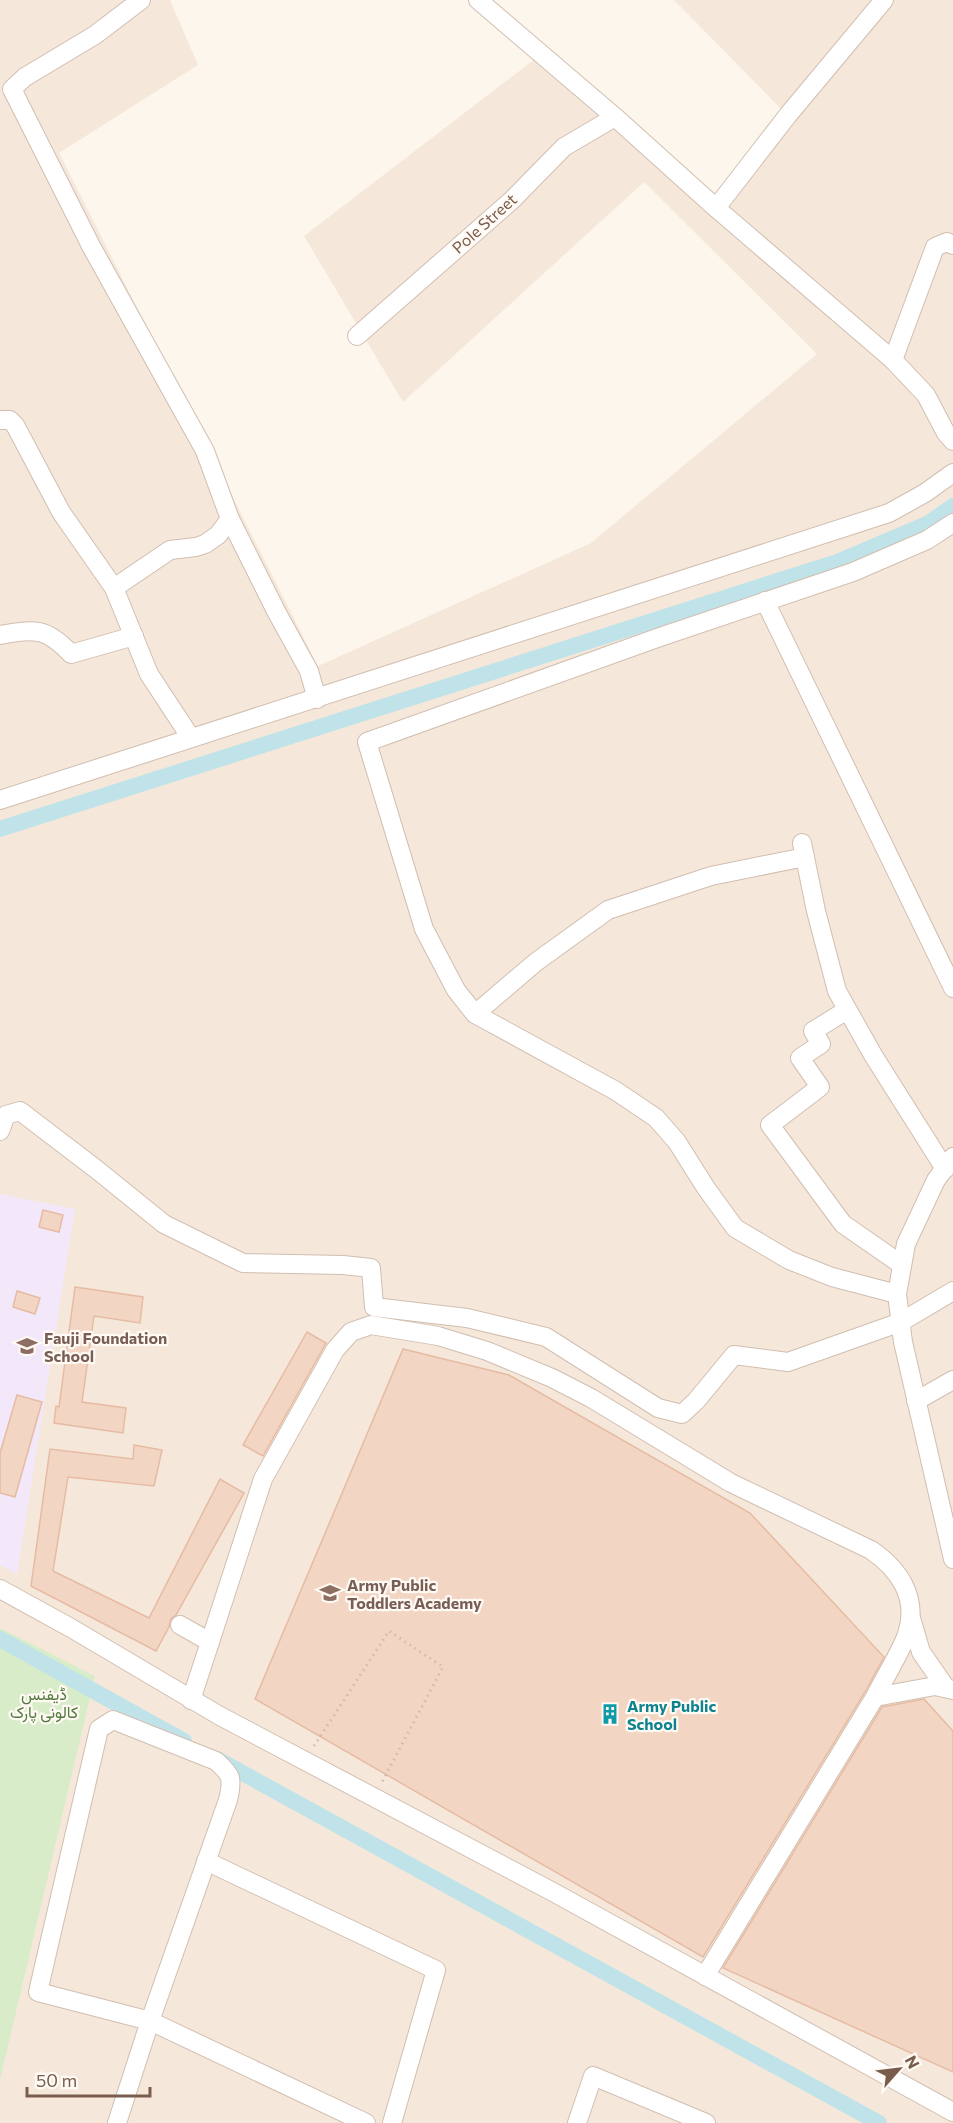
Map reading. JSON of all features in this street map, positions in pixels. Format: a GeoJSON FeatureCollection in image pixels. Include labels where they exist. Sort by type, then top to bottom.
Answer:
{"type":"FeatureCollection","features":[{"type":"Feature","properties":{"kind":"street"},"geometry":{"type":"LineString","coordinates":[[141,0],[95,35],[25,77],[12,89],[91,246],[205,451],[230,519],[309,671],[317,699]]}},
{"type":"Feature","properties":{"kind":"street"},"geometry":{"type":"LineString","coordinates":[[478,0],[893,360],[926,395],[946,433],[953,441]]}},
{"type":"Feature","properties":{"kind":"street"},"geometry":{"type":"LineString","coordinates":[[716,208],[788,115],[884,0]]}},
{"type":"Feature","properties":{"kind":"street","name":"Pole Street"},"geometry":{"type":"LineString","coordinates":[[357,336],[512,200],[564,147],[615,117]]}},
{"type":"Feature","properties":{"kind":"street"},"geometry":{"type":"LineString","coordinates":[[893,360],[935,247],[947,242],[953,245]]}},
{"type":"Feature","properties":{"kind":"street"},"geometry":{"type":"LineString","coordinates":[[0,420],[10,420],[15,425],[62,512],[114,588],[149,674],[192,738]]}},
{"type":"Feature","properties":{"kind":"street"},"geometry":{"type":"LineString","coordinates":[[0,800],[889,513],[925,493],[953,473]]}},
{"type":"Feature","properties":{"kind":"street"},"geometry":{"type":"LineString","coordinates":[[114,588],[171,550],[205,544],[218,536],[230,519]]}},
{"type":"Feature","properties":{"kind":"street"},"geometry":{"type":"LineString","coordinates":[[897,1294],[832,1277],[789,1260],[735,1228],[677,1142],[656,1118],[616,1091],[475,1014],[456,990],[424,929],[367,742],[660,637],[853,572],[927,540],[953,523]]}},
{"type":"Feature","properties":{"kind":"street"},"geometry":{"type":"LineString","coordinates":[[765,602],[953,988]]}},
{"type":"Feature","properties":{"kind":"street"},"geometry":{"type":"LineString","coordinates":[[0,635],[32,629],[57,639],[71,654],[134,636]]}},
{"type":"Feature","properties":{"kind":"street"},"geometry":{"type":"LineString","coordinates":[[475,1014],[536,962],[608,910],[711,876],[803,850],[837,991],[873,1055],[949,1163],[936,1179],[906,1244],[897,1294],[903,1342],[916,1401],[945,1490],[953,1559]]}},
{"type":"Feature","properties":{"kind":"street"},"geometry":{"type":"LineString","coordinates":[[847,1010],[813,1031],[821,1044],[800,1058],[820,1087],[770,1125],[843,1224],[902,1265]]}},
{"type":"Feature","properties":{"kind":"street"},"geometry":{"type":"LineString","coordinates":[[0,1131],[6,1115],[20,1111],[164,1224],[243,1263],[343,1265],[371,1268],[374,1307],[467,1318],[546,1337],[658,1408],[682,1414],[696,1401],[734,1355],[788,1362],[901,1322],[953,1292]]}},
{"type":"Feature","properties":{"kind":"street"},"geometry":{"type":"LineString","coordinates":[[191,1700],[263,1479],[335,1350],[351,1332],[371,1325],[438,1336],[487,1351],[552,1378],[591,1398],[731,1483],[871,1550],[888,1562],[901,1578],[921,1652],[950,1689]]}},
{"type":"Feature","properties":{"kind":"street"},"geometry":{"type":"LineString","coordinates":[[916,1401],[953,1380]]}},
{"type":"Feature","properties":{"kind":"street"},"geometry":{"type":"LineString","coordinates":[[0,1589],[71,1628],[191,1700],[953,2112]]}},
{"type":"Feature","properties":{"kind":"street"},"geometry":{"type":"LineString","coordinates":[[705,1976],[875,1697],[907,1634],[910,1616]]}},
{"type":"Feature","properties":{"kind":"street"},"geometry":{"type":"LineString","coordinates":[[180,1624],[210,1642]]}},
{"type":"Feature","properties":{"kind":"street"},"geometry":{"type":"LineString","coordinates":[[875,1697],[934,1686],[950,1689]]}},
{"type":"Feature","properties":{"kind":"street"},"geometry":{"type":"LineString","coordinates":[[117,2123],[150,2020],[232,1783],[227,1770],[216,1761],[113,1720],[99,1729],[38,1992],[150,2020],[366,2123]]}},
{"type":"Feature","properties":{"kind":"street"},"geometry":{"type":"LineString","coordinates":[[206,1861],[436,1970],[392,2123]]}},
{"type":"Feature","properties":{"kind":"street"},"geometry":{"type":"LineString","coordinates":[[576,2123],[593,2076],[706,2123]]}},
{"type":"Feature","properties":{"kind":"path"},"geometry":{"type":"LineString","coordinates":[[305,1761],[389,1631],[443,1667],[374,1797]]}},
{"type":"Feature","properties":{"kind":"shaded area"},"geometry":{"type":"Polygon","coordinates":[[[0,0],[170,0],[198,65],[59,153],[318,666],[591,543],[817,354],[644,182],[403,402],[304,236],[548,49],[716,208],[787,115],[674,0],[953,0],[953,2123],[0,2123],[0,0]]]}},
{"type":"Feature","properties":{"kind":"shaded area","name":"Fauji Foundation School"},"geometry":{"type":"Polygon","coordinates":[[[0,1194],[75,1209],[17,1574],[0,1565],[0,1194]]]}},
{"type":"Feature","properties":{"kind":"green space","name":"ڈیفنس کالونی پارک"},"geometry":{"type":"Polygon","coordinates":[[[0,1628],[95,1676],[0,2080],[0,1628]]]}},
{"type":"Feature","properties":{"kind":"building"},"geometry":{"type":"Polygon","coordinates":[[[43,1210],[63,1215],[59,1232],[39,1227],[43,1210]]]}},
{"type":"Feature","properties":{"kind":"building"},"geometry":{"type":"Polygon","coordinates":[[[75,1287],[143,1297],[140,1323],[94,1316],[82,1402],[126,1408],[123,1433],[54,1423],[56,1406],[59,1407],[75,1287]]]}},
{"type":"Feature","properties":{"kind":"building"},"geometry":{"type":"Polygon","coordinates":[[[17,1291],[40,1298],[35,1314],[13,1307],[17,1291]]]}},
{"type":"Feature","properties":{"kind":"building"},"geometry":{"type":"Polygon","coordinates":[[[307,1332],[326,1343],[263,1456],[243,1445],[307,1332]]]}},
{"type":"Feature","properties":{"kind":"building","name":"Army Public School"},"geometry":{"type":"Polygon","coordinates":[[[403,1349],[509,1375],[750,1513],[884,1657],[865,1692],[703,1957],[255,1699],[403,1349]]]}},
{"type":"Feature","properties":{"kind":"building"},"geometry":{"type":"Polygon","coordinates":[[[17,1395],[42,1402],[15,1497],[0,1493],[0,1453],[17,1395]]]}},
{"type":"Feature","properties":{"kind":"building"},"geometry":{"type":"Polygon","coordinates":[[[134,1445],[162,1450],[154,1486],[68,1477],[53,1571],[149,1618],[220,1479],[244,1493],[176,1615],[171,1619],[156,1651],[31,1586],[50,1449],[133,1459],[134,1445]]]}},
{"type":"Feature","properties":{"kind":"building"},"geometry":{"type":"Polygon","coordinates":[[[924,1699],[953,1731],[953,2072],[723,1968],[882,1707],[924,1699]]]}},
{"type":"Feature","properties":{"kind":"waterway"},"geometry":{"type":"LineString","coordinates":[[0,829],[837,562],[929,523],[953,506]]}},
{"type":"Feature","properties":{"kind":"waterway"},"geometry":{"type":"LineString","coordinates":[[0,1639],[184,1741]]}},
{"type":"Feature","properties":{"kind":"waterway"},"geometry":{"type":"LineString","coordinates":[[217,1759],[879,2123]]}},
{"type":"Feature","properties":{"kind":"place","name":"Fauji Foundation School"},"geometry":{"type":"Point","coordinates":[27,1346]}},
{"type":"Feature","properties":{"kind":"place","name":"Army Public Toddlers Academy"},"geometry":{"type":"Point","coordinates":[330,1593]}},
{"type":"Feature","properties":{"kind":"place","name":"Army Public School"},"geometry":{"type":"Point","coordinates":[610,1714]}}]}
